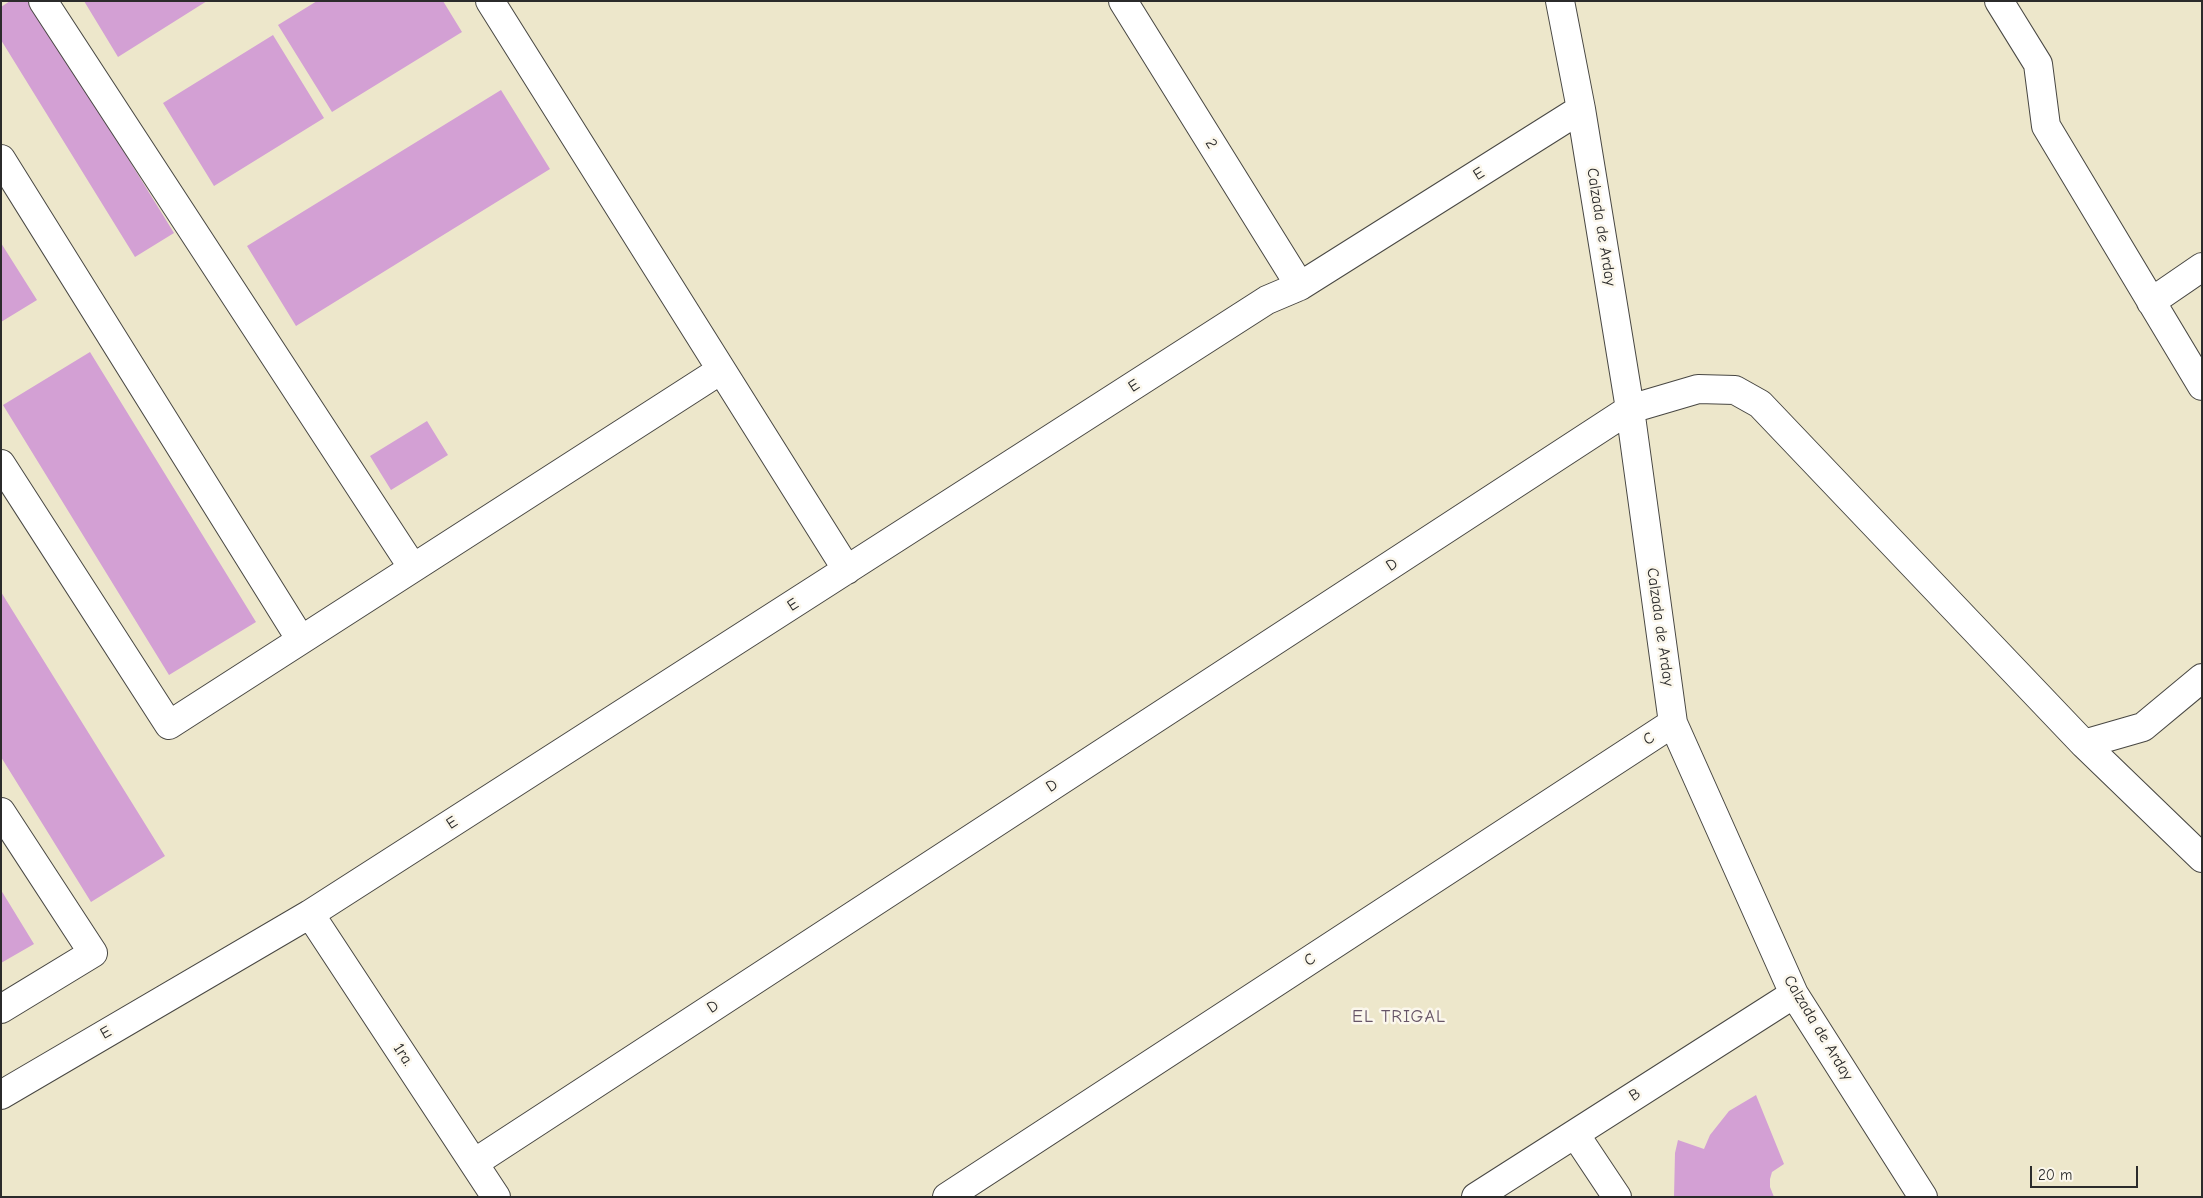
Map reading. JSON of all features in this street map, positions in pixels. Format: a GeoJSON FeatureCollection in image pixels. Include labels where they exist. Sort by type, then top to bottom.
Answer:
{"type":"FeatureCollection","features":[{"type":"Feature","properties":{"kind":"street"},"geometry":{"type":"LineString","coordinates":[[43,1],[413,568]]}},
{"type":"Feature","properties":{"kind":"street"},"geometry":{"type":"LineString","coordinates":[[490,1],[847,570]]}},
{"type":"Feature","properties":{"kind":"street","name":"2"},"geometry":{"type":"LineString","coordinates":[[1123,1],[1300,286]]}},
{"type":"Feature","properties":{"kind":"street","name":"Calzada de Arday"},"geometry":{"type":"LineString","coordinates":[[1560,1],[1581,109],[1630,409],[1673,723],[1794,994],[1923,1197]]}},
{"type":"Feature","properties":{"kind":"street"},"geometry":{"type":"LineString","coordinates":[[1999,1],[2038,64],[2046,126],[2202,386]]}},
{"type":"Feature","properties":{"kind":"street","name":"E"},"geometry":{"type":"LineString","coordinates":[[1,1095],[310,914],[1267,300],[1300,286],[1581,109]]}},
{"type":"Feature","properties":{"kind":"street"},"geometry":{"type":"LineString","coordinates":[[1,159],[301,640]]}},
{"type":"Feature","properties":{"kind":"street"},"geometry":{"type":"LineString","coordinates":[[2151,302],[2202,267]]}},
{"type":"Feature","properties":{"kind":"street"},"geometry":{"type":"LineString","coordinates":[[1,464],[169,725],[721,370]]}},
{"type":"Feature","properties":{"kind":"street","name":"D"},"geometry":{"type":"LineString","coordinates":[[474,1163],[1630,409],[1698,389],[1734,390],[1760,404],[2084,744],[2202,858]]}},
{"type":"Feature","properties":{"kind":"street"},"geometry":{"type":"LineString","coordinates":[[2084,744],[2143,727],[2202,678]]}},
{"type":"Feature","properties":{"kind":"street","name":"C"},"geometry":{"type":"LineString","coordinates":[[947,1197],[1673,723]]}},
{"type":"Feature","properties":{"kind":"street"},"geometry":{"type":"LineString","coordinates":[[1,812],[93,953],[1,1009]]}},
{"type":"Feature","properties":{"kind":"street","name":"1ra."},"geometry":{"type":"LineString","coordinates":[[310,914],[496,1197]]}},
{"type":"Feature","properties":{"kind":"street","name":"B"},"geometry":{"type":"LineString","coordinates":[[1476,1197],[1794,994]]}},
{"type":"Feature","properties":{"kind":"street"},"geometry":{"type":"LineString","coordinates":[[1574,1134],[1618,1197]]}},
{"type":"Feature","properties":{"kind":"building"},"geometry":{"type":"Polygon","coordinates":[[[10,1],[31,1],[174,233],[135,257],[1,40],[1,7],[10,1]]]}},
{"type":"Feature","properties":{"kind":"building"},"geometry":{"type":"Polygon","coordinates":[[[84,1],[207,1],[118,57],[84,1]]]}},
{"type":"Feature","properties":{"kind":"building"},"geometry":{"type":"Polygon","coordinates":[[[317,1],[443,1],[462,32],[332,112],[278,25],[317,1]]]}},
{"type":"Feature","properties":{"kind":"building"},"geometry":{"type":"Polygon","coordinates":[[[273,35],[324,118],[214,186],[163,103],[273,35]]]}},
{"type":"Feature","properties":{"kind":"building"},"geometry":{"type":"Polygon","coordinates":[[[501,90],[550,169],[296,326],[247,246],[501,90]]]}},
{"type":"Feature","properties":{"kind":"building"},"geometry":{"type":"Polygon","coordinates":[[[1,243],[37,300],[1,322],[1,243]]]}},
{"type":"Feature","properties":{"kind":"building"},"geometry":{"type":"Polygon","coordinates":[[[90,352],[256,622],[169,675],[3,405],[90,352]]]}},
{"type":"Feature","properties":{"kind":"building"},"geometry":{"type":"Polygon","coordinates":[[[427,421],[448,455],[391,490],[370,456],[427,421]]]}},
{"type":"Feature","properties":{"kind":"building"},"geometry":{"type":"Polygon","coordinates":[[[1,592],[165,856],[91,902],[1,757],[1,592]]]}},
{"type":"Feature","properties":{"kind":"building"},"geometry":{"type":"Polygon","coordinates":[[[1,890],[34,944],[1,963],[1,890]]]}},
{"type":"Feature","properties":{"kind":"building"},"geometry":{"type":"Polygon","coordinates":[[[1756,1095],[1784,1164],[1772,1172],[1770,1187],[1774,1197],[1674,1197],[1675,1153],[1678,1140],[1704,1149],[1710,1135],[1729,1111],[1756,1095]]]}},
{"type":"Feature","properties":{"kind":"district","name":"EL TRIGAL"},"geometry":{"type":"Point","coordinates":[1399,1017]}}]}
